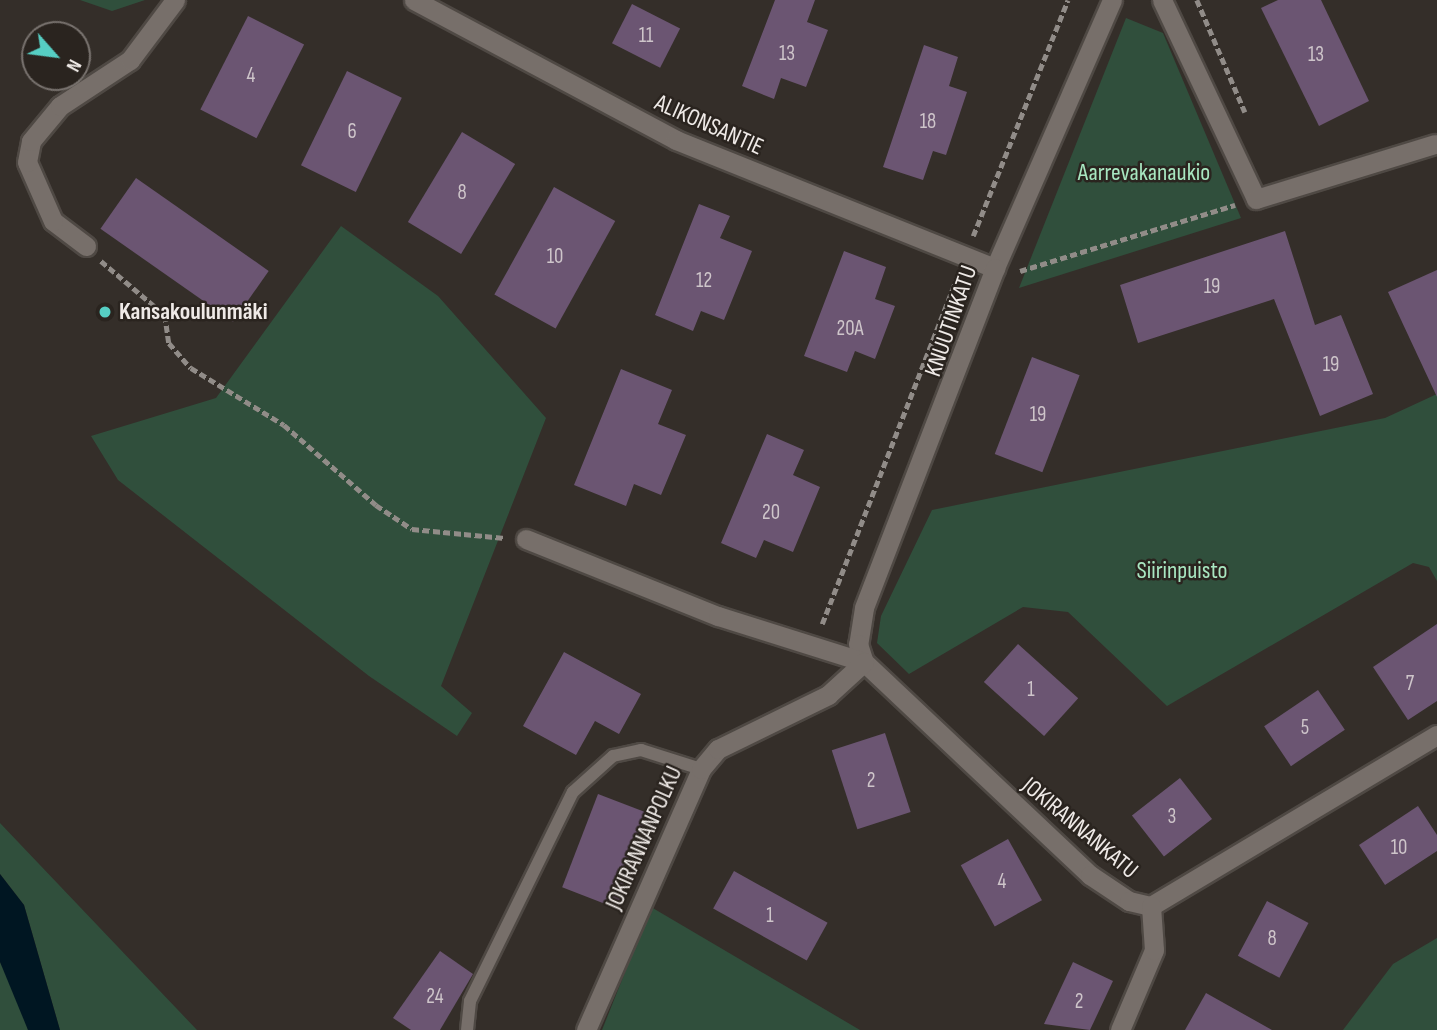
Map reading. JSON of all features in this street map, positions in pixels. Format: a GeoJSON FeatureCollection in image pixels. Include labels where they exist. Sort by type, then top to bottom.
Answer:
{"type":"FeatureCollection","features":[{"type":"Feature","properties":{"kind":"street"},"geometry":{"type":"LineString","coordinates":[[86,246],[53,220],[27,162],[31,141],[60,106],[130,60],[176,0]]}},
{"type":"Feature","properties":{"kind":"street","name":"ALIKONSANTIE"},"geometry":{"type":"LineString","coordinates":[[414,0],[676,139],[996,268]]}},
{"type":"Feature","properties":{"kind":"street","name":"KNUUTINKATU"},"geometry":{"type":"LineString","coordinates":[[864,662],[858,644],[864,608],[996,268],[1112,0]]}},
{"type":"Feature","properties":{"kind":"street"},"geometry":{"type":"LineString","coordinates":[[1162,0],[1256,199],[1435,144]]}},
{"type":"Feature","properties":{"kind":"street"},"geometry":{"type":"LineString","coordinates":[[526,540],[814,647],[864,662]]}},
{"type":"Feature","properties":{"kind":"street","name":"JOKIRANNANPOLKU"},"geometry":{"type":"LineString","coordinates":[[586,1030],[701,769],[718,749],[828,695],[864,662]]}},
{"type":"Feature","properties":{"kind":"street","name":"JOKIRANNANKATU"},"geometry":{"type":"LineString","coordinates":[[864,662],[1090,875],[1129,901],[1152,905],[1437,735]]}},
{"type":"Feature","properties":{"kind":"street"},"geometry":{"type":"LineString","coordinates":[[1120,1030],[1154,950],[1152,905]]}},
{"type":"Feature","properties":{"kind":"lane"},"geometry":{"type":"LineString","coordinates":[[467,1030],[470,1001],[573,792],[613,756],[641,750],[701,769]]}},
{"type":"Feature","properties":{"kind":"path"},"geometry":{"type":"LineString","coordinates":[[814,647],[944,308],[1068,0]]}},
{"type":"Feature","properties":{"kind":"path"},"geometry":{"type":"LineString","coordinates":[[1197,0],[1246,116]]}},
{"type":"Feature","properties":{"kind":"path"},"geometry":{"type":"LineString","coordinates":[[1015,276],[1256,199]]}},
{"type":"Feature","properties":{"kind":"path"},"geometry":{"type":"LineString","coordinates":[[86,246],[165,315],[169,343],[191,369],[284,425],[412,529],[526,540]]}},
{"type":"Feature","properties":{"kind":"path"},"geometry":{"type":"LineString","coordinates":[[944,308],[978,319]]}},
{"type":"Feature","properties":{"kind":"green space"},"geometry":{"type":"Polygon","coordinates":[[[80,0],[145,0],[112,11],[80,0]]]}},
{"type":"Feature","properties":{"kind":"green space","name":"Aarrevakanaukio"},"geometry":{"type":"Polygon","coordinates":[[[1126,18],[1163,33],[1241,218],[1019,288],[1126,18]]]}},
{"type":"Feature","properties":{"kind":"green space"},"geometry":{"type":"Polygon","coordinates":[[[341,226],[438,296],[546,418],[441,686],[472,713],[457,736],[369,676],[118,480],[91,436],[216,398],[341,226]]]}},
{"type":"Feature","properties":{"kind":"green space","name":"Siirinpuisto"},"geometry":{"type":"Polygon","coordinates":[[[1437,394],[1437,581],[1429,567],[1413,563],[1167,706],[1068,612],[1023,607],[909,674],[877,643],[881,616],[932,510],[1385,418],[1437,394]]]}},
{"type":"Feature","properties":{"kind":"green space"},"geometry":{"type":"Polygon","coordinates":[[[0,823],[197,1030],[60,1030],[24,905],[0,874],[0,823]]]}},
{"type":"Feature","properties":{"kind":"green space"},"geometry":{"type":"Polygon","coordinates":[[[651,907],[860,1030],[602,1030],[651,907]]]}},
{"type":"Feature","properties":{"kind":"green space"},"geometry":{"type":"Polygon","coordinates":[[[1437,938],[1437,1030],[1343,1030],[1393,964],[1437,938]]]}},
{"type":"Feature","properties":{"kind":"green space"},"geometry":{"type":"Polygon","coordinates":[[[0,962],[14,986],[28,1030],[0,1030],[0,962]]]}},
{"type":"Feature","properties":{"kind":"water"},"geometry":{"type":"Polygon","coordinates":[[[0,874],[24,905],[60,1030],[28,1030],[0,962],[0,874]]]}},
{"type":"Feature","properties":{"kind":"building"},"geometry":{"type":"Polygon","coordinates":[[[775,0],[815,0],[807,22],[828,30],[806,87],[781,78],[774,99],[742,86],[775,0]]]}},
{"type":"Feature","properties":{"kind":"building"},"geometry":{"type":"Polygon","coordinates":[[[1278,0],[1321,0],[1369,101],[1319,126],[1261,8],[1278,0]]]}},
{"type":"Feature","properties":{"kind":"building"},"geometry":{"type":"Polygon","coordinates":[[[632,4],[680,29],[660,68],[612,43],[632,4]]]}},
{"type":"Feature","properties":{"kind":"building"},"geometry":{"type":"Polygon","coordinates":[[[248,16],[304,45],[256,138],[200,110],[248,16]]]}},
{"type":"Feature","properties":{"kind":"building"},"geometry":{"type":"Polygon","coordinates":[[[924,45],[958,57],[949,86],[967,92],[946,155],[933,151],[923,180],[883,167],[924,45]]]}},
{"type":"Feature","properties":{"kind":"building"},"geometry":{"type":"Polygon","coordinates":[[[347,71],[402,98],[356,192],[301,165],[347,71]]]}},
{"type":"Feature","properties":{"kind":"building"},"geometry":{"type":"Polygon","coordinates":[[[462,132],[515,164],[461,254],[408,222],[462,132]]]}},
{"type":"Feature","properties":{"kind":"building"},"geometry":{"type":"Polygon","coordinates":[[[136,178],[269,271],[233,322],[100,229],[136,178]]]}},
{"type":"Feature","properties":{"kind":"building"},"geometry":{"type":"Polygon","coordinates":[[[554,187],[615,221],[556,329],[494,295],[554,187]]]}},
{"type":"Feature","properties":{"kind":"building"},"geometry":{"type":"Polygon","coordinates":[[[699,204],[730,216],[720,238],[752,251],[724,320],[701,311],[693,331],[655,315],[699,204]]]}},
{"type":"Feature","properties":{"kind":"building"},"geometry":{"type":"Polygon","coordinates":[[[1285,231],[1315,325],[1341,315],[1373,394],[1320,416],[1274,299],[1138,343],[1120,285],[1285,231]]]}},
{"type":"Feature","properties":{"kind":"building"},"geometry":{"type":"Polygon","coordinates":[[[844,251],[886,267],[875,299],[895,306],[875,359],[855,351],[847,372],[804,356],[844,251]]]}},
{"type":"Feature","properties":{"kind":"building"},"geometry":{"type":"Polygon","coordinates":[[[1437,270],[1437,397],[1388,292],[1437,270]]]}},
{"type":"Feature","properties":{"kind":"building"},"geometry":{"type":"Polygon","coordinates":[[[1032,357],[1080,375],[1042,472],[995,454],[1032,357]]]}},
{"type":"Feature","properties":{"kind":"building"},"geometry":{"type":"Polygon","coordinates":[[[621,369],[672,390],[658,424],[686,435],[661,495],[634,484],[626,506],[574,485],[621,369]]]}},
{"type":"Feature","properties":{"kind":"building"},"geometry":{"type":"Polygon","coordinates":[[[767,434],[804,450],[793,475],[820,487],[793,552],[764,540],[756,558],[721,543],[767,434]]]}},
{"type":"Feature","properties":{"kind":"building"},"geometry":{"type":"Polygon","coordinates":[[[1437,624],[1437,701],[1408,720],[1373,667],[1437,624]]]}},
{"type":"Feature","properties":{"kind":"building"},"geometry":{"type":"Polygon","coordinates":[[[1018,644],[1078,698],[1044,736],[984,682],[1018,644]]]}},
{"type":"Feature","properties":{"kind":"building"},"geometry":{"type":"Polygon","coordinates":[[[564,652],[641,694],[619,734],[595,721],[576,755],[523,726],[564,652]]]}},
{"type":"Feature","properties":{"kind":"building"},"geometry":{"type":"Polygon","coordinates":[[[1318,690],[1345,730],[1291,766],[1264,726],[1318,690]]]}},
{"type":"Feature","properties":{"kind":"building"},"geometry":{"type":"Polygon","coordinates":[[[885,733],[911,812],[857,829],[832,750],[885,733]]]}},
{"type":"Feature","properties":{"kind":"building"},"geometry":{"type":"Polygon","coordinates":[[[1180,778],[1212,819],[1164,857],[1132,816],[1180,778]]]}},
{"type":"Feature","properties":{"kind":"building"},"geometry":{"type":"Polygon","coordinates":[[[598,794],[652,815],[616,908],[562,887],[598,794]]]}},
{"type":"Feature","properties":{"kind":"building"},"geometry":{"type":"Polygon","coordinates":[[[1418,806],[1437,835],[1437,851],[1385,885],[1359,845],[1418,806]]]}},
{"type":"Feature","properties":{"kind":"building"},"geometry":{"type":"Polygon","coordinates":[[[1008,839],[1042,900],[995,926],[961,865],[1008,839]]]}},
{"type":"Feature","properties":{"kind":"building"},"geometry":{"type":"Polygon","coordinates":[[[734,871],[828,923],[807,960],[713,909],[734,871]]]}},
{"type":"Feature","properties":{"kind":"building"},"geometry":{"type":"Polygon","coordinates":[[[1267,901],[1308,923],[1279,978],[1238,956],[1267,901]]]}},
{"type":"Feature","properties":{"kind":"building"},"geometry":{"type":"Polygon","coordinates":[[[440,951],[473,974],[440,1030],[411,1030],[393,1018],[440,951]]]}},
{"type":"Feature","properties":{"kind":"building"},"geometry":{"type":"Polygon","coordinates":[[[1073,962],[1113,981],[1090,1030],[1044,1024],[1073,962]]]}},
{"type":"Feature","properties":{"kind":"building"},"geometry":{"type":"Polygon","coordinates":[[[1206,993],[1272,1030],[1185,1030],[1206,993]]]}},
{"type":"Feature","properties":{"kind":"place","name":"Kansakoulunmäki"},"geometry":{"type":"Point","coordinates":[105,312]}}]}
